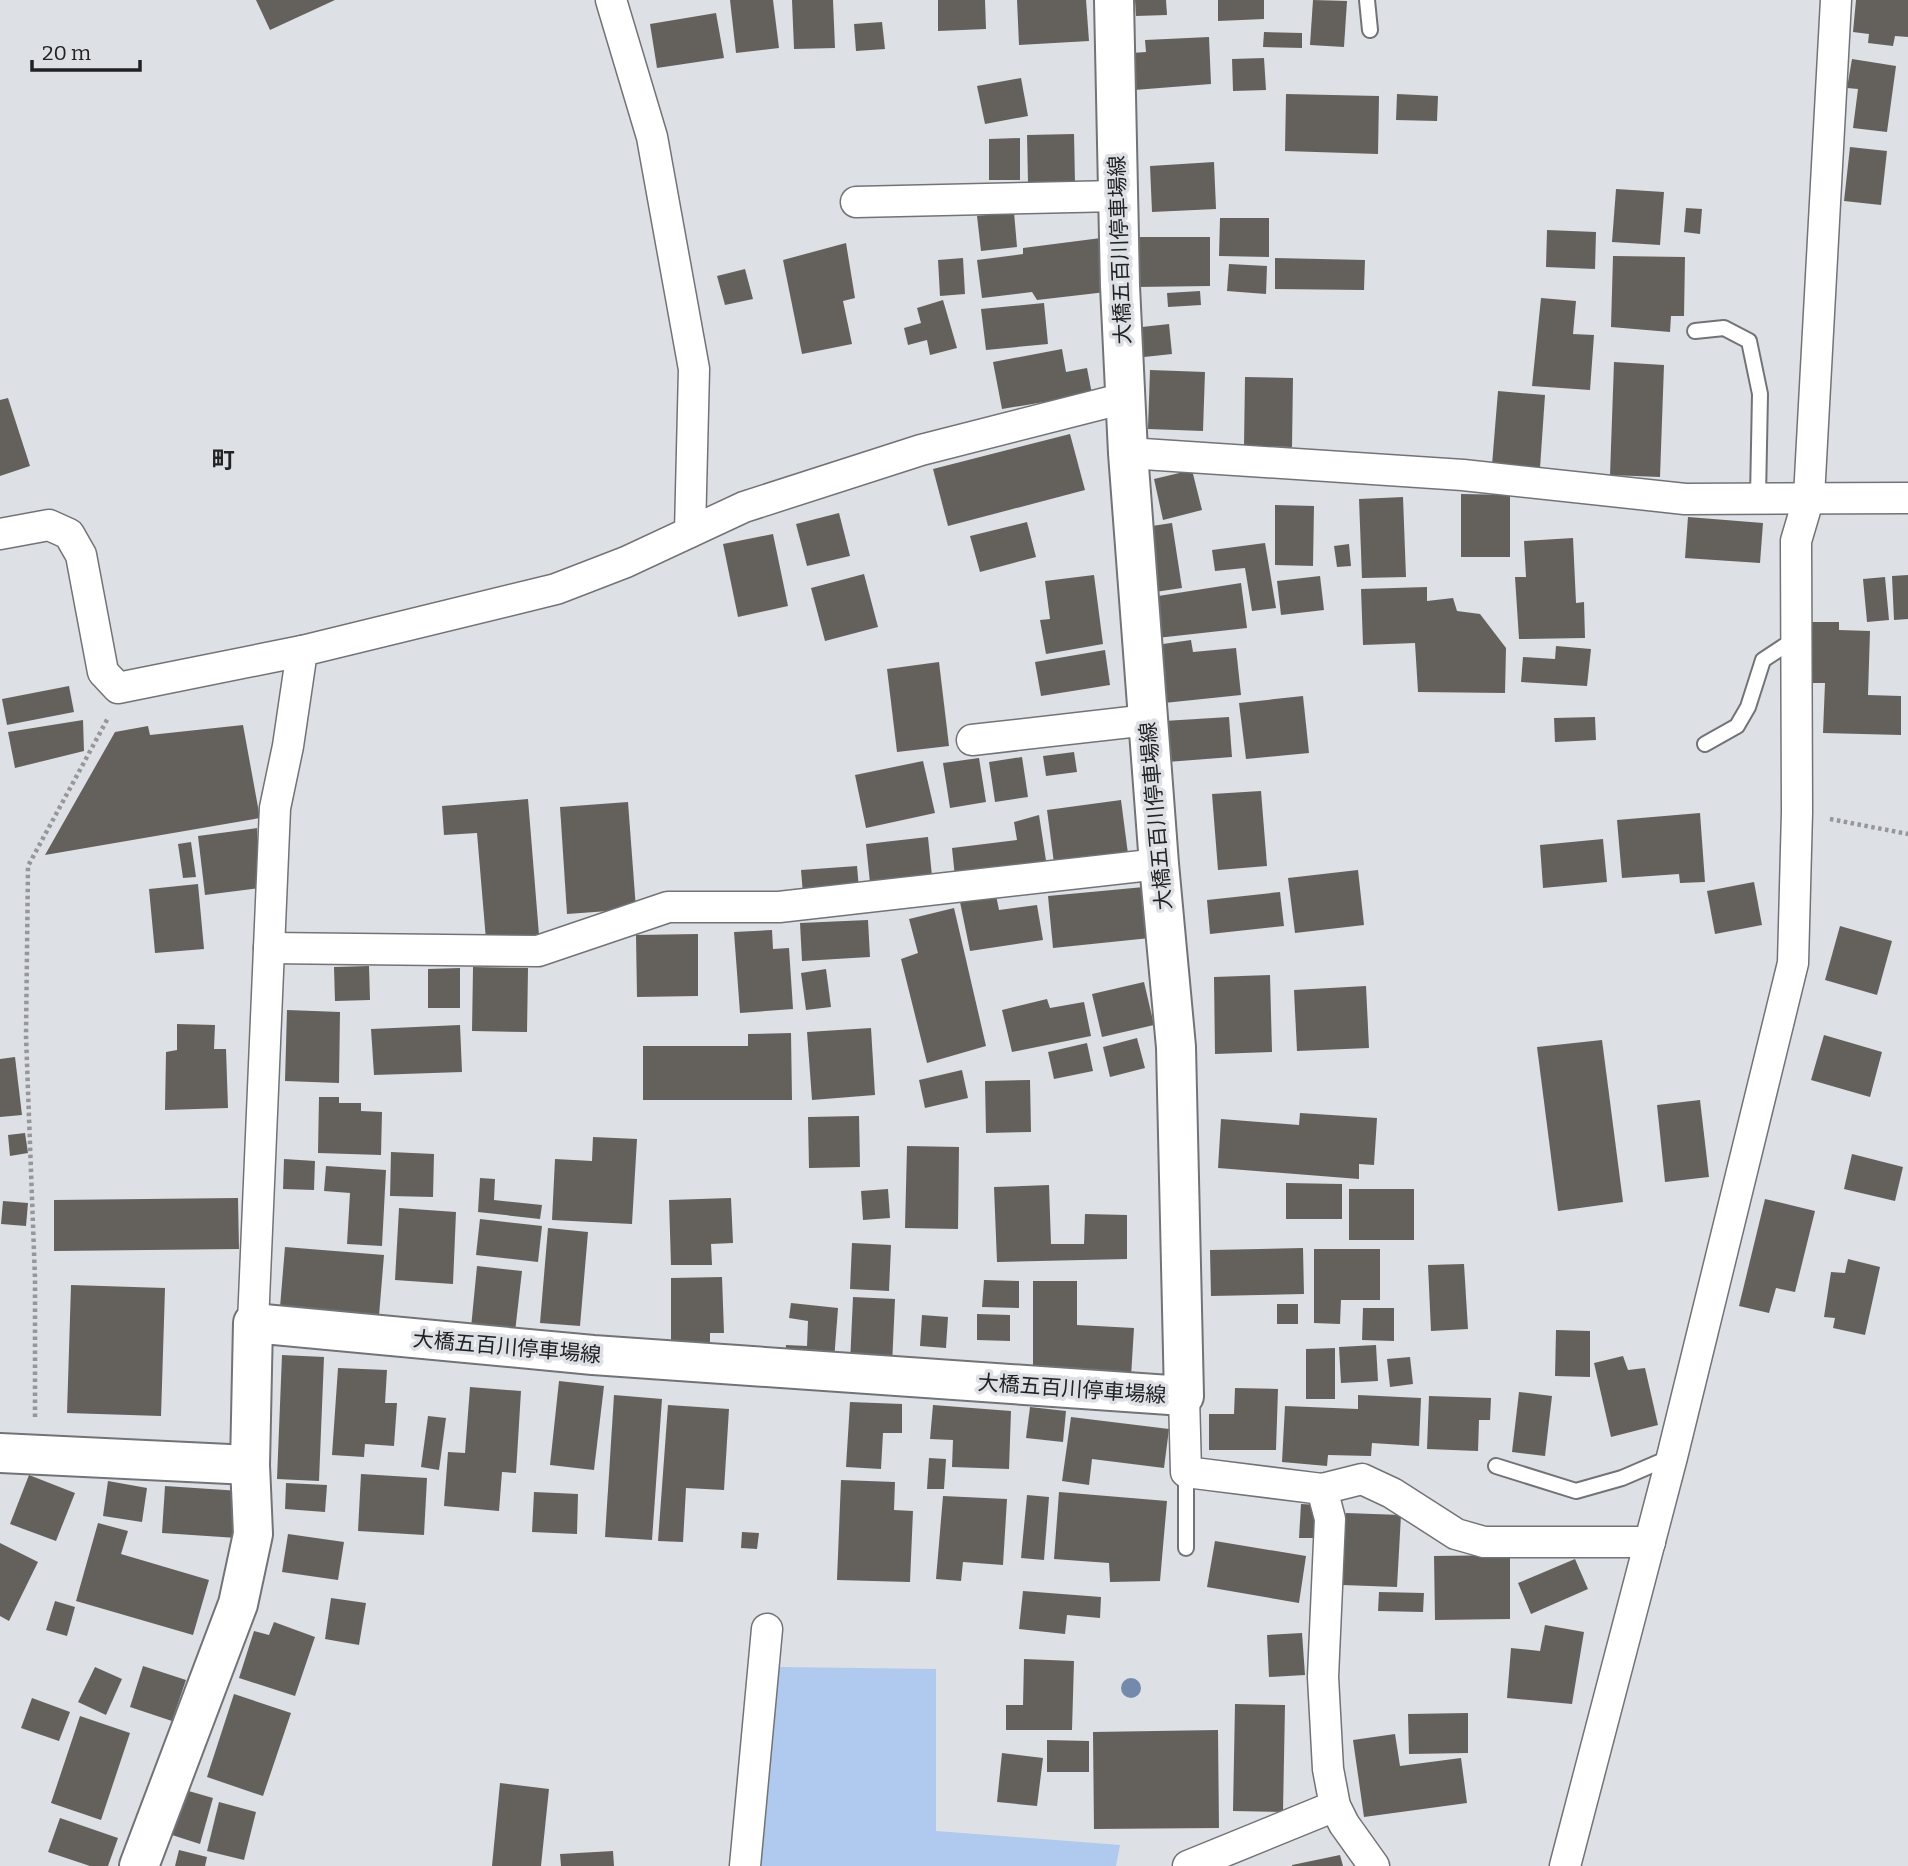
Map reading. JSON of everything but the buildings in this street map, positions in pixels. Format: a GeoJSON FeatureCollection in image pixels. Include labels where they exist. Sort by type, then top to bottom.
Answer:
{"type":"FeatureCollection","features":[{"type":"Feature","properties":{"kind":"main road","name":"大橋五百川停車場線"},"geometry":{"type":"LineString","coordinates":[[253,1323],[593,1355],[1184,1396],[1176,1048],[1159,864],[1128,453],[1114,0]]}},
{"type":"Feature","properties":{"kind":"main road"},"geometry":{"type":"LineString","coordinates":[[139,1866],[240,1594],[253,1534],[250,1465],[253,1323]]}},
{"type":"Feature","properties":{"kind":"main road"},"geometry":{"type":"LineString","coordinates":[[18,1455],[250,1465]]}},
{"type":"Feature","properties":{"kind":"street"},"geometry":{"type":"LineString","coordinates":[[611,0],[652,137],[694,369],[690,532]]}},
{"type":"Feature","properties":{"kind":"street"},"geometry":{"type":"LineString","coordinates":[[1565,1866],[1672,1457],[1793,963],[1797,812],[1796,541],[1809,496],[1835,72],[1836,0]]}},
{"type":"Feature","properties":{"kind":"street"},"geometry":{"type":"LineString","coordinates":[[856,202],[1118,196]]}},
{"type":"Feature","properties":{"kind":"street"},"geometry":{"type":"LineString","coordinates":[[0,534],[49,525],[69,534],[80,555],[103,672],[118,688],[302,651],[556,589],[626,562],[744,507],[908,454],[1125,398]]}},
{"type":"Feature","properties":{"kind":"street"},"geometry":{"type":"LineString","coordinates":[[1128,453],[1463,475],[1685,499],[1809,496],[1908,498]]}},
{"type":"Feature","properties":{"kind":"street"},"geometry":{"type":"LineString","coordinates":[[253,1323],[275,808],[288,746],[302,651]]}},
{"type":"Feature","properties":{"kind":"street"},"geometry":{"type":"LineString","coordinates":[[972,740],[1148,720]]}},
{"type":"Feature","properties":{"kind":"street"},"geometry":{"type":"LineString","coordinates":[[269,948],[538,951],[668,907],[779,907],[1159,864]]}},
{"type":"Feature","properties":{"kind":"street"},"geometry":{"type":"LineString","coordinates":[[1184,1396],[1186,1472],[1322,1489],[1362,1479],[1392,1493],[1427,1518],[1456,1534],[1484,1542],[1650,1542]]}},
{"type":"Feature","properties":{"kind":"street"},"geometry":{"type":"LineString","coordinates":[[1322,1489],[1330,1520],[1323,1677],[1328,1769],[1335,1806],[1343,1824],[1374,1866]]}},
{"type":"Feature","properties":{"kind":"street"},"geometry":{"type":"LineString","coordinates":[[745,1866],[767,1629]]}},
{"type":"Feature","properties":{"kind":"street"},"geometry":{"type":"LineString","coordinates":[[1188,1866],[1335,1806]]}},
{"type":"Feature","properties":{"kind":"lane"},"geometry":{"type":"LineString","coordinates":[[1367,0],[1370,30]]}},
{"type":"Feature","properties":{"kind":"lane"},"geometry":{"type":"LineString","coordinates":[[1695,331],[1724,328],[1749,341],[1760,394],[1758,498]]}},
{"type":"Feature","properties":{"kind":"lane"},"geometry":{"type":"LineString","coordinates":[[1705,744],[1737,726],[1748,707],[1763,660],[1796,638]]}},
{"type":"Feature","properties":{"kind":"lane"},"geometry":{"type":"LineString","coordinates":[[1496,1466],[1576,1491],[1622,1478],[1672,1457]]}},
{"type":"Feature","properties":{"kind":"lane"},"geometry":{"type":"LineString","coordinates":[[1186,1472],[1186,1548]]}},
{"type":"Feature","properties":{"kind":"path"},"geometry":{"type":"LineString","coordinates":[[18,1455],[35,1279],[26,1035],[28,866],[125,687]]}},
{"type":"Feature","properties":{"kind":"path"},"geometry":{"type":"LineString","coordinates":[[1797,812],[1908,834]]}},
{"type":"Feature","properties":{"kind":"shaded area"},"geometry":{"type":"Polygon","coordinates":[[[779,1667],[936,1669],[936,1831],[1120,1845],[1116,1866],[753,1866],[779,1667]]]}},
{"type":"Feature","properties":{"kind":"district","name":"町"},"geometry":{"type":"Point","coordinates":[223,460]}}]}
